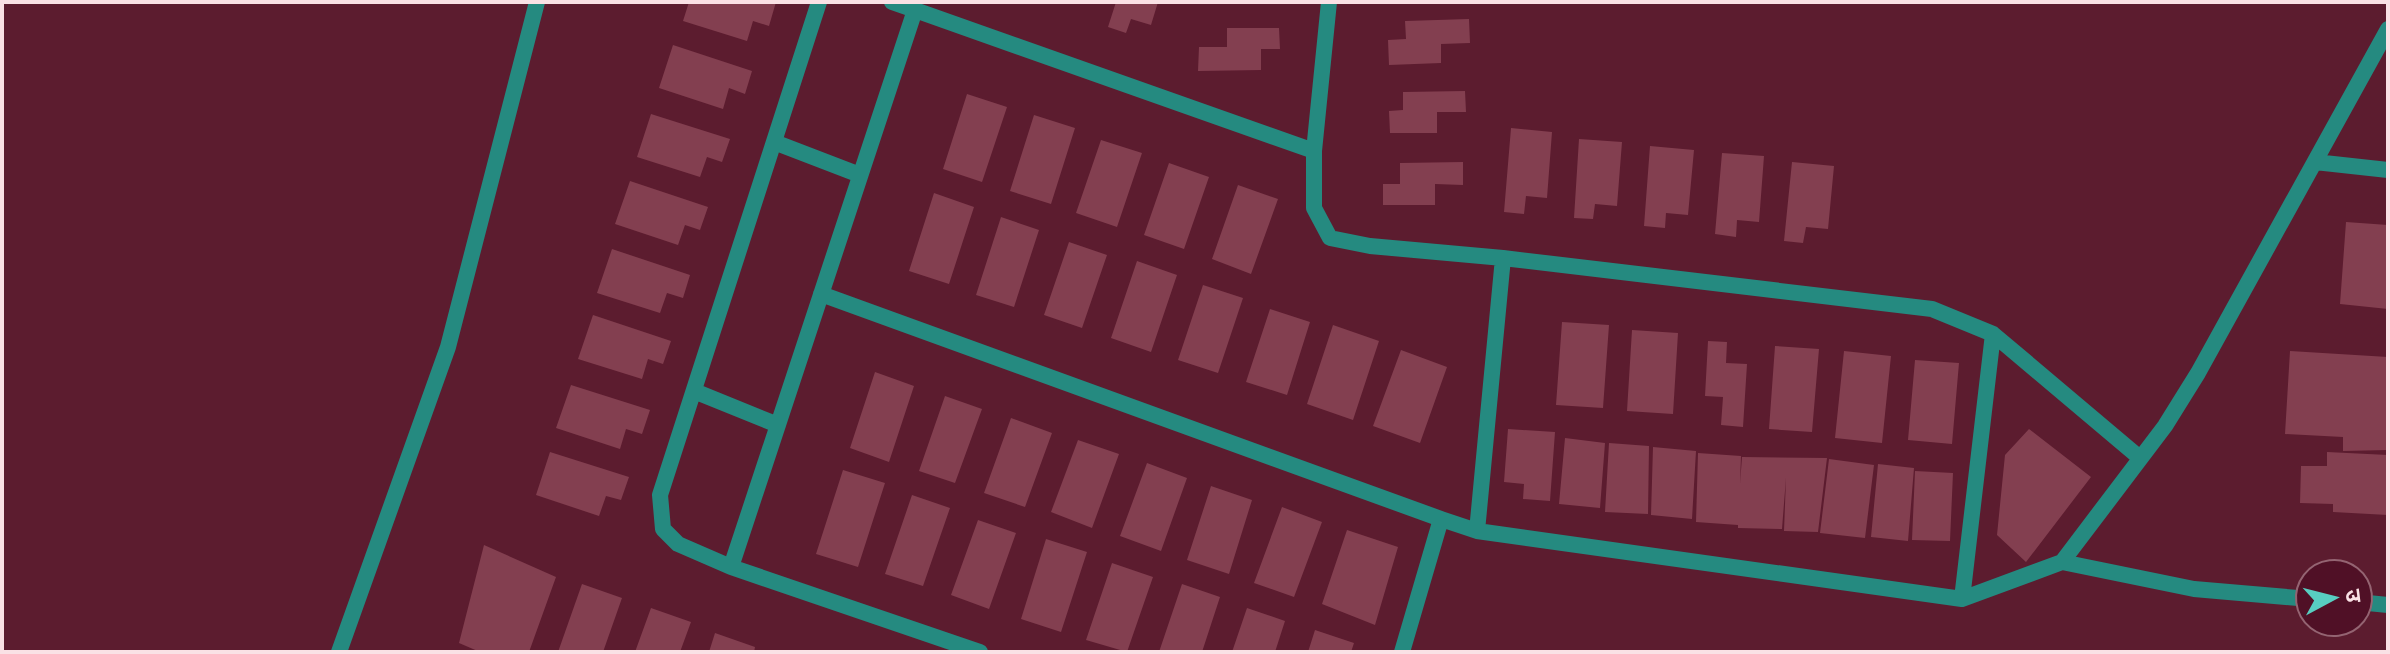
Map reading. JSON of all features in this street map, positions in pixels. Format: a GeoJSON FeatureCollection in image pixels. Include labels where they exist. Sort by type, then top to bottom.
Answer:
{"type":"FeatureCollection","features":[{"type":"Feature","properties":{"kind":"street"},"geometry":{"type":"LineString","coordinates":[[339,652],[448,347],[537,2]]}},
{"type":"Feature","properties":{"kind":"street"},"geometry":{"type":"LineString","coordinates":[[819,2],[660,495],[663,529],[678,544],[731,567],[980,652]]}},
{"type":"Feature","properties":{"kind":"street"},"geometry":{"type":"LineString","coordinates":[[892,2],[1314,151]]}},
{"type":"Feature","properties":{"kind":"street"},"geometry":{"type":"LineString","coordinates":[[1329,2],[1314,151],[1314,208],[1330,238],[1370,246],[1503,258],[1932,309],[1993,334],[2140,458]]}},
{"type":"Feature","properties":{"kind":"street"},"geometry":{"type":"LineString","coordinates":[[731,567],[915,10]]}},
{"type":"Feature","properties":{"kind":"street"},"geometry":{"type":"LineString","coordinates":[[2062,562],[2165,426],[2198,373],[2388,29]]}},
{"type":"Feature","properties":{"kind":"street"},"geometry":{"type":"LineString","coordinates":[[774,142],[860,175]]}},
{"type":"Feature","properties":{"kind":"street"},"geometry":{"type":"LineString","coordinates":[[2315,162],[2388,170]]}},
{"type":"Feature","properties":{"kind":"street"},"geometry":{"type":"LineString","coordinates":[[1477,531],[1503,258]]}},
{"type":"Feature","properties":{"kind":"street"},"geometry":{"type":"LineString","coordinates":[[821,294],[1477,531],[1962,599],[2062,562],[2194,589],[2294,598]]}},
{"type":"Feature","properties":{"kind":"street"},"geometry":{"type":"LineString","coordinates":[[1962,599],[1993,334]]}},
{"type":"Feature","properties":{"kind":"street"},"geometry":{"type":"LineString","coordinates":[[694,391],[778,425]]}},
{"type":"Feature","properties":{"kind":"street"},"geometry":{"type":"LineString","coordinates":[[1402,652],[1441,519]]}},
{"type":"Feature","properties":{"kind":"building"},"geometry":{"type":"Polygon","coordinates":[[[689,2],[776,2],[769,26],[753,21],[747,41],[683,21],[689,2]]]}},
{"type":"Feature","properties":{"kind":"building"},"geometry":{"type":"Polygon","coordinates":[[[1116,2],[1158,2],[1151,25],[1131,19],[1126,33],[1108,27],[1116,2]]]}},
{"type":"Feature","properties":{"kind":"building"},"geometry":{"type":"Polygon","coordinates":[[[1469,19],[1470,43],[1441,44],[1441,63],[1389,65],[1388,40],[1406,39],[1405,21],[1469,19]]]}},
{"type":"Feature","properties":{"kind":"building"},"geometry":{"type":"Polygon","coordinates":[[[1227,28],[1279,28],[1280,49],[1261,49],[1261,70],[1198,71],[1199,47],[1227,47],[1227,28]]]}},
{"type":"Feature","properties":{"kind":"building"},"geometry":{"type":"Polygon","coordinates":[[[673,45],[752,71],[745,94],[729,88],[723,109],[659,88],[673,45]]]}},
{"type":"Feature","properties":{"kind":"building"},"geometry":{"type":"Polygon","coordinates":[[[1465,91],[1466,112],[1437,112],[1437,133],[1390,133],[1389,111],[1403,110],[1403,92],[1465,91]]]}},
{"type":"Feature","properties":{"kind":"building"},"geometry":{"type":"Polygon","coordinates":[[[967,94],[1007,107],[982,182],[943,169],[967,94]]]}},
{"type":"Feature","properties":{"kind":"building"},"geometry":{"type":"Polygon","coordinates":[[[651,114],[730,139],[722,162],[707,157],[700,177],[637,157],[651,114]]]}},
{"type":"Feature","properties":{"kind":"building"},"geometry":{"type":"Polygon","coordinates":[[[1034,115],[1075,128],[1051,204],[1010,191],[1034,115]]]}},
{"type":"Feature","properties":{"kind":"building"},"geometry":{"type":"Polygon","coordinates":[[[1511,128],[1552,132],[1547,198],[1526,196],[1524,214],[1504,212],[1511,128]]]}},
{"type":"Feature","properties":{"kind":"building"},"geometry":{"type":"Polygon","coordinates":[[[1579,139],[1622,142],[1617,206],[1595,204],[1593,219],[1574,218],[1579,139]]]}},
{"type":"Feature","properties":{"kind":"building"},"geometry":{"type":"Polygon","coordinates":[[[1101,140],[1142,153],[1117,227],[1076,213],[1101,140]]]}},
{"type":"Feature","properties":{"kind":"building"},"geometry":{"type":"Polygon","coordinates":[[[1650,146],[1694,150],[1688,215],[1666,213],[1665,228],[1644,226],[1650,146]]]}},
{"type":"Feature","properties":{"kind":"building"},"geometry":{"type":"Polygon","coordinates":[[[1722,153],[1764,156],[1759,222],[1737,220],[1736,237],[1715,234],[1722,153]]]}},
{"type":"Feature","properties":{"kind":"building"},"geometry":{"type":"Polygon","coordinates":[[[1463,162],[1463,185],[1435,184],[1435,205],[1383,205],[1383,184],[1400,184],[1400,163],[1463,162]]]}},
{"type":"Feature","properties":{"kind":"building"},"geometry":{"type":"Polygon","coordinates":[[[1792,162],[1834,166],[1828,229],[1806,227],[1803,243],[1784,241],[1792,162]]]}},
{"type":"Feature","properties":{"kind":"building"},"geometry":{"type":"Polygon","coordinates":[[[1169,163],[1209,177],[1184,249],[1144,235],[1169,163]]]}},
{"type":"Feature","properties":{"kind":"building"},"geometry":{"type":"Polygon","coordinates":[[[630,181],[708,207],[700,230],[685,225],[678,245],[615,224],[630,181]]]}},
{"type":"Feature","properties":{"kind":"building"},"geometry":{"type":"Polygon","coordinates":[[[1238,185],[1278,199],[1251,274],[1212,259],[1238,185]]]}},
{"type":"Feature","properties":{"kind":"building"},"geometry":{"type":"Polygon","coordinates":[[[934,193],[974,207],[949,284],[909,271],[934,193]]]}},
{"type":"Feature","properties":{"kind":"building"},"geometry":{"type":"Polygon","coordinates":[[[1001,217],[1039,230],[1014,307],[976,295],[1001,217]]]}},
{"type":"Feature","properties":{"kind":"building"},"geometry":{"type":"Polygon","coordinates":[[[2346,222],[2388,225],[2388,309],[2340,304],[2346,222]]]}},
{"type":"Feature","properties":{"kind":"building"},"geometry":{"type":"Polygon","coordinates":[[[1069,242],[1107,255],[1082,328],[1044,315],[1069,242]]]}},
{"type":"Feature","properties":{"kind":"building"},"geometry":{"type":"Polygon","coordinates":[[[612,249],[690,275],[683,298],[667,293],[660,313],[597,293],[612,249]]]}},
{"type":"Feature","properties":{"kind":"building"},"geometry":{"type":"Polygon","coordinates":[[[1137,261],[1177,275],[1151,352],[1111,338],[1137,261]]]}},
{"type":"Feature","properties":{"kind":"building"},"geometry":{"type":"Polygon","coordinates":[[[1203,285],[1243,298],[1218,373],[1178,360],[1203,285]]]}},
{"type":"Feature","properties":{"kind":"building"},"geometry":{"type":"Polygon","coordinates":[[[1270,309],[1310,322],[1287,395],[1246,382],[1270,309]]]}},
{"type":"Feature","properties":{"kind":"building"},"geometry":{"type":"Polygon","coordinates":[[[593,315],[671,341],[663,364],[648,359],[642,379],[578,359],[593,315]]]}},
{"type":"Feature","properties":{"kind":"building"},"geometry":{"type":"Polygon","coordinates":[[[1562,322],[1609,325],[1603,408],[1556,405],[1562,322]]]}},
{"type":"Feature","properties":{"kind":"building"},"geometry":{"type":"Polygon","coordinates":[[[1333,325],[1379,341],[1353,420],[1307,404],[1333,325]]]}},
{"type":"Feature","properties":{"kind":"building"},"geometry":{"type":"Polygon","coordinates":[[[1632,330],[1678,333],[1673,414],[1627,411],[1632,330]]]}},
{"type":"Feature","properties":{"kind":"building"},"geometry":{"type":"Polygon","coordinates":[[[1708,341],[1727,342],[1726,363],[1747,364],[1743,427],[1721,425],[1723,397],[1705,396],[1708,341]]]}},
{"type":"Feature","properties":{"kind":"building"},"geometry":{"type":"Polygon","coordinates":[[[1775,346],[1819,349],[1812,432],[1769,429],[1775,346]]]}},
{"type":"Feature","properties":{"kind":"building"},"geometry":{"type":"Polygon","coordinates":[[[1401,350],[1447,367],[1420,443],[1373,426],[1401,350]]]}},
{"type":"Feature","properties":{"kind":"building"},"geometry":{"type":"Polygon","coordinates":[[[1844,351],[1891,356],[1882,443],[1835,438],[1844,351]]]}},
{"type":"Feature","properties":{"kind":"building"},"geometry":{"type":"Polygon","coordinates":[[[2290,351],[2388,357],[2388,450],[2343,451],[2343,437],[2285,434],[2290,351]]]}},
{"type":"Feature","properties":{"kind":"building"},"geometry":{"type":"Polygon","coordinates":[[[1915,360],[1959,363],[1952,444],[1908,440],[1915,360]]]}},
{"type":"Feature","properties":{"kind":"building"},"geometry":{"type":"Polygon","coordinates":[[[875,372],[914,386],[889,462],[850,448],[875,372]]]}},
{"type":"Feature","properties":{"kind":"building"},"geometry":{"type":"Polygon","coordinates":[[[571,385],[650,410],[642,434],[626,429],[620,449],[556,428],[571,385]]]}},
{"type":"Feature","properties":{"kind":"building"},"geometry":{"type":"Polygon","coordinates":[[[945,396],[982,409],[955,483],[919,471],[945,396]]]}},
{"type":"Feature","properties":{"kind":"building"},"geometry":{"type":"Polygon","coordinates":[[[1011,418],[1052,433],[1025,507],[984,493],[1011,418]]]}},
{"type":"Feature","properties":{"kind":"building"},"geometry":{"type":"Polygon","coordinates":[[[1508,429],[1555,432],[1550,501],[1523,499],[1524,484],[1504,482],[1508,429]]]}},
{"type":"Feature","properties":{"kind":"building"},"geometry":{"type":"Polygon","coordinates":[[[2029,429],[2091,477],[2026,562],[1997,535],[2005,455],[2029,429]]]}},
{"type":"Feature","properties":{"kind":"building"},"geometry":{"type":"Polygon","coordinates":[[[1565,438],[1605,443],[1600,508],[1559,504],[1565,438]]]}},
{"type":"Feature","properties":{"kind":"building"},"geometry":{"type":"Polygon","coordinates":[[[1078,440],[1119,454],[1092,528],[1051,512],[1078,440]]]}},
{"type":"Feature","properties":{"kind":"building"},"geometry":{"type":"Polygon","coordinates":[[[1609,443],[1649,446],[1648,514],[1605,512],[1609,443]]]}},
{"type":"Feature","properties":{"kind":"building"},"geometry":{"type":"Polygon","coordinates":[[[1653,447],[1696,451],[1692,519],[1651,515],[1653,447]]]}},
{"type":"Feature","properties":{"kind":"building"},"geometry":{"type":"Polygon","coordinates":[[[550,452],[629,477],[621,500],[606,496],[599,516],[536,495],[550,452]]]}},
{"type":"Feature","properties":{"kind":"building"},"geometry":{"type":"Polygon","coordinates":[[[2327,452],[2388,455],[2388,515],[2333,512],[2333,504],[2300,503],[2301,466],[2327,466],[2327,452]]]}},
{"type":"Feature","properties":{"kind":"building"},"geometry":{"type":"Polygon","coordinates":[[[1698,453],[1741,456],[1740,484],[1742,457],[1827,458],[1818,532],[1784,531],[1786,478],[1782,529],[1738,528],[1738,525],[1696,522],[1698,453]]]}},
{"type":"Feature","properties":{"kind":"building"},"geometry":{"type":"Polygon","coordinates":[[[1829,459],[1874,465],[1865,538],[1820,533],[1829,459]]]}},
{"type":"Feature","properties":{"kind":"building"},"geometry":{"type":"Polygon","coordinates":[[[1147,463],[1187,478],[1161,551],[1120,536],[1147,463]]]}},
{"type":"Feature","properties":{"kind":"building"},"geometry":{"type":"Polygon","coordinates":[[[1878,464],[1914,468],[1908,541],[1871,537],[1878,464]]]}},
{"type":"Feature","properties":{"kind":"building"},"geometry":{"type":"Polygon","coordinates":[[[843,470],[885,483],[858,567],[816,554],[843,470]]]}},
{"type":"Feature","properties":{"kind":"building"},"geometry":{"type":"Polygon","coordinates":[[[1915,471],[1953,473],[1950,541],[1912,540],[1915,471]]]}},
{"type":"Feature","properties":{"kind":"building"},"geometry":{"type":"Polygon","coordinates":[[[1211,486],[1252,500],[1229,574],[1187,560],[1211,486]]]}},
{"type":"Feature","properties":{"kind":"building"},"geometry":{"type":"Polygon","coordinates":[[[912,495],[950,508],[923,586],[885,574],[912,495]]]}},
{"type":"Feature","properties":{"kind":"building"},"geometry":{"type":"Polygon","coordinates":[[[1282,507],[1322,522],[1294,597],[1254,583],[1282,507]]]}},
{"type":"Feature","properties":{"kind":"building"},"geometry":{"type":"Polygon","coordinates":[[[978,520],[1016,533],[989,609],[951,595],[978,520]]]}},
{"type":"Feature","properties":{"kind":"building"},"geometry":{"type":"Polygon","coordinates":[[[1347,530],[1398,547],[1375,625],[1322,604],[1347,530]]]}},
{"type":"Feature","properties":{"kind":"building"},"geometry":{"type":"Polygon","coordinates":[[[1046,539],[1087,552],[1061,632],[1021,619],[1046,539]]]}},
{"type":"Feature","properties":{"kind":"building"},"geometry":{"type":"Polygon","coordinates":[[[484,545],[556,577],[529,652],[480,652],[459,643],[484,545]]]}},
{"type":"Feature","properties":{"kind":"building"},"geometry":{"type":"Polygon","coordinates":[[[1112,563],[1153,577],[1127,652],[1086,640],[1112,563]]]}},
{"type":"Feature","properties":{"kind":"building"},"geometry":{"type":"Polygon","coordinates":[[[582,584],[622,598],[603,652],[558,652],[582,584]]]}},
{"type":"Feature","properties":{"kind":"building"},"geometry":{"type":"Polygon","coordinates":[[[1182,584],[1220,597],[1202,652],[1159,652],[1182,584]]]}},
{"type":"Feature","properties":{"kind":"building"},"geometry":{"type":"Polygon","coordinates":[[[651,608],[691,622],[680,652],[635,652],[651,608]]]}},
{"type":"Feature","properties":{"kind":"building"},"geometry":{"type":"Polygon","coordinates":[[[1247,608],[1285,621],[1275,652],[1232,652],[1247,608]]]}},
{"type":"Feature","properties":{"kind":"building"},"geometry":{"type":"Polygon","coordinates":[[[1315,630],[1354,643],[1351,652],[1308,652],[1315,630]]]}},
{"type":"Feature","properties":{"kind":"building"},"geometry":{"type":"Polygon","coordinates":[[[715,633],[755,647],[754,652],[709,652],[715,633]]]}}]}
